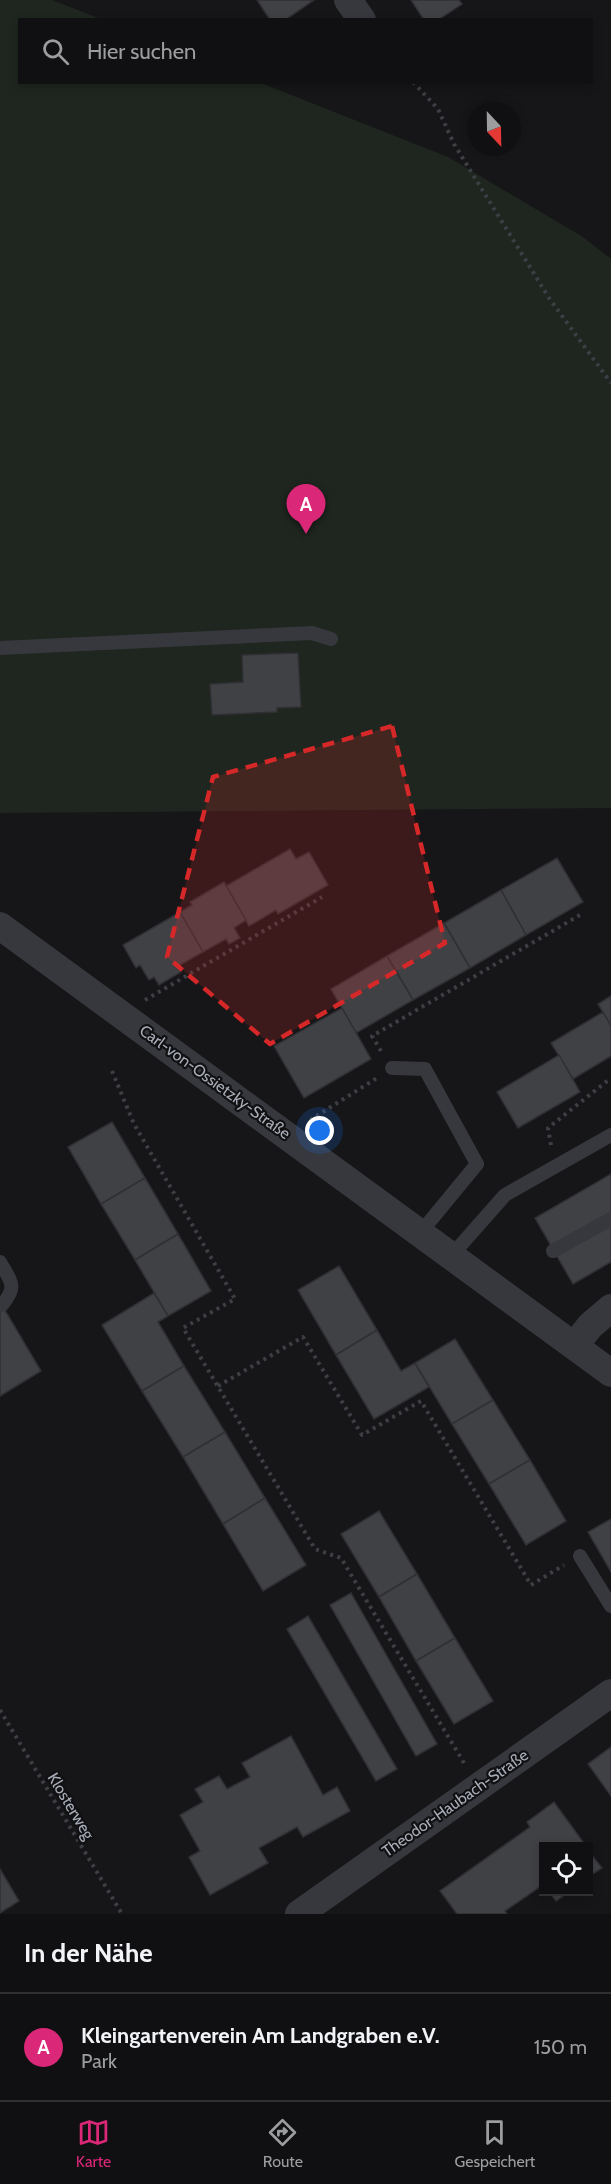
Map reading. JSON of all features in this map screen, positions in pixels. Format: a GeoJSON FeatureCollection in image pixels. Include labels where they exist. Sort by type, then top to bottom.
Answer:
{"type":"FeatureCollection","features":[{"type":"Feature","properties":{"kind":"street"},"geometry":{"type":"LineString","coordinates":[[348,0],[361,18]]}},
{"type":"Feature","properties":{"kind":"street","name":"Carl-von-Ossietzky-Straße"},"geometry":{"type":"LineString","coordinates":[[0,926],[611,1373]]}},
{"type":"Feature","properties":{"kind":"street"},"geometry":{"type":"LineString","coordinates":[[574,1345],[590,1326],[611,1308]]}},
{"type":"Feature","properties":{"kind":"street","name":"Theodor-Haubach-Straße"},"geometry":{"type":"LineString","coordinates":[[299,1914],[611,1693]]}},
{"type":"Feature","properties":{"kind":"lane"},"geometry":{"type":"LineString","coordinates":[[0,648],[312,633],[331,639]]}},
{"type":"Feature","properties":{"kind":"lane"},"geometry":{"type":"LineString","coordinates":[[392,1068],[425,1069],[477,1164],[421,1232]]}},
{"type":"Feature","properties":{"kind":"lane"},"geometry":{"type":"LineString","coordinates":[[452,1256],[505,1195],[611,1135]]}},
{"type":"Feature","properties":{"kind":"lane"},"geometry":{"type":"LineString","coordinates":[[553,1251],[611,1219]]}},
{"type":"Feature","properties":{"kind":"lane"},"geometry":{"type":"LineString","coordinates":[[0,1262],[12,1284],[12,1293],[2,1305]]}},
{"type":"Feature","properties":{"kind":"lane"},"geometry":{"type":"LineString","coordinates":[[580,1556],[611,1606]]}},
{"type":"Feature","properties":{"kind":"path"},"geometry":{"type":"LineString","coordinates":[[415,84],[438,110],[454,144],[549,298],[611,383]]}},
{"type":"Feature","properties":{"kind":"path"},"geometry":{"type":"LineString","coordinates":[[121,1014],[322,897]]}},
{"type":"Feature","properties":{"kind":"path"},"geometry":{"type":"LineString","coordinates":[[286,1135],[392,1068],[372,1036],[580,915]]}},
{"type":"Feature","properties":{"kind":"path"},"geometry":{"type":"LineString","coordinates":[[112,1071],[134,1124],[235,1299],[183,1328],[315,1549],[341,1558],[479,1787]]}},
{"type":"Feature","properties":{"kind":"path"},"geometry":{"type":"LineString","coordinates":[[556,1166],[548,1128],[611,1078]]}},
{"type":"Feature","properties":{"kind":"path"},"geometry":{"type":"LineString","coordinates":[[218,1386],[303,1337],[363,1435],[421,1401],[531,1585],[580,1556]]}},
{"type":"Feature","properties":{"kind":"path","name":"Klosterweg"},"geometry":{"type":"LineString","coordinates":[[0,1710],[122,1914]]}},
{"type":"Feature","properties":{"kind":"highlighted area"},"geometry":{"type":"Polygon","coordinates":[[[392,726],[445,943],[270,1044],[167,957],[213,777],[392,726]]]}},
{"type":"Feature","properties":{"kind":"shaded area"},"geometry":{"type":"Polygon","coordinates":[[[0,0],[52,0],[98,18],[18,18],[18,84],[264,84],[448,157],[583,237],[611,259],[611,808],[0,813],[0,0]]]}},
{"type":"Feature","properties":{"kind":"building"},"geometry":{"type":"Polygon","coordinates":[[[257,0],[314,0],[288,18],[269,18],[257,0]]]}},
{"type":"Feature","properties":{"kind":"building"},"geometry":{"type":"Polygon","coordinates":[[[411,0],[459,0],[462,4],[441,18],[423,18],[411,0]]]}},
{"type":"Feature","properties":{"kind":"building"},"geometry":{"type":"Polygon","coordinates":[[[298,653],[301,707],[277,708],[277,712],[212,715],[210,684],[243,682],[242,655],[298,653]]]}},
{"type":"Feature","properties":{"kind":"building"},"geometry":{"type":"Polygon","coordinates":[[[290,849],[296,859],[309,852],[328,885],[278,914],[276,910],[249,926],[226,886],[290,849]]]}},
{"type":"Feature","properties":{"kind":"building"},"geometry":{"type":"Polygon","coordinates":[[[557,858],[583,902],[526,935],[501,890],[557,858]]]}},
{"type":"Feature","properties":{"kind":"building"},"geometry":{"type":"Polygon","coordinates":[[[224,882],[246,920],[234,928],[240,938],[229,944],[226,939],[203,952],[180,912],[192,905],[190,902],[224,882]]]}},
{"type":"Feature","properties":{"kind":"building"},"geometry":{"type":"Polygon","coordinates":[[[501,890],[526,935],[470,968],[444,923],[501,890]]]}},
{"type":"Feature","properties":{"kind":"building"},"geometry":{"type":"Polygon","coordinates":[[[180,912],[203,952],[178,966],[181,972],[159,985],[154,977],[149,980],[140,965],[136,968],[123,945],[180,912]]]}},
{"type":"Feature","properties":{"kind":"building"},"geometry":{"type":"Polygon","coordinates":[[[444,923],[470,968],[413,1000],[387,956],[444,923]]]}},
{"type":"Feature","properties":{"kind":"building"},"geometry":{"type":"Polygon","coordinates":[[[387,956],[413,1000],[356,1033],[331,989],[387,956]]]}},
{"type":"Feature","properties":{"kind":"building"},"geometry":{"type":"Polygon","coordinates":[[[611,996],[611,1026],[598,1004],[611,996]]]}},
{"type":"Feature","properties":{"kind":"building"},"geometry":{"type":"Polygon","coordinates":[[[342,1008],[371,1059],[304,1098],[274,1046],[342,1008]]]}},
{"type":"Feature","properties":{"kind":"building"},"geometry":{"type":"Polygon","coordinates":[[[603,1012],[611,1026],[611,1056],[573,1079],[551,1043],[603,1012]]]}},
{"type":"Feature","properties":{"kind":"building"},"geometry":{"type":"Polygon","coordinates":[[[559,1055],[580,1092],[518,1128],[497,1092],[559,1055]]]}},
{"type":"Feature","properties":{"kind":"building"},"geometry":{"type":"Polygon","coordinates":[[[112,1122],[145,1178],[101,1204],[68,1147],[112,1122]]]}},
{"type":"Feature","properties":{"kind":"building"},"geometry":{"type":"Polygon","coordinates":[[[611,1174],[611,1262],[573,1284],[535,1218],[611,1174]]]}},
{"type":"Feature","properties":{"kind":"building"},"geometry":{"type":"Polygon","coordinates":[[[145,1178],[178,1234],[135,1260],[101,1204],[145,1178]]]}},
{"type":"Feature","properties":{"kind":"building"},"geometry":{"type":"Polygon","coordinates":[[[178,1234],[211,1291],[168,1316],[135,1260],[178,1234]]]}},
{"type":"Feature","properties":{"kind":"building"},"geometry":{"type":"Polygon","coordinates":[[[339,1266],[377,1330],[336,1355],[298,1290],[339,1266]]]}},
{"type":"Feature","properties":{"kind":"building"},"geometry":{"type":"Polygon","coordinates":[[[154,1293],[168,1316],[158,1322],[184,1366],[142,1391],[102,1325],[154,1293]]]}},
{"type":"Feature","properties":{"kind":"building"},"geometry":{"type":"Polygon","coordinates":[[[0,1302],[41,1371],[0,1396],[0,1302]]]}},
{"type":"Feature","properties":{"kind":"building"},"geometry":{"type":"Polygon","coordinates":[[[377,1330],[401,1371],[415,1363],[429,1387],[374,1419],[336,1355],[377,1330]]]}},
{"type":"Feature","properties":{"kind":"building"},"geometry":{"type":"Polygon","coordinates":[[[455,1339],[493,1400],[452,1424],[415,1363],[455,1339]]]}},
{"type":"Feature","properties":{"kind":"building"},"geometry":{"type":"Polygon","coordinates":[[[184,1366],[225,1432],[183,1457],[142,1391],[184,1366]]]}},
{"type":"Feature","properties":{"kind":"building"},"geometry":{"type":"Polygon","coordinates":[[[493,1400],[530,1460],[489,1484],[452,1424],[493,1400]]]}},
{"type":"Feature","properties":{"kind":"building"},"geometry":{"type":"Polygon","coordinates":[[[225,1432],[265,1498],[223,1524],[183,1457],[225,1432]]]}},
{"type":"Feature","properties":{"kind":"building"},"geometry":{"type":"Polygon","coordinates":[[[530,1460],[566,1521],[526,1545],[489,1484],[530,1460]]]}},
{"type":"Feature","properties":{"kind":"building"},"geometry":{"type":"Polygon","coordinates":[[[265,1498],[306,1565],[263,1591],[223,1524],[265,1498]]]}},
{"type":"Feature","properties":{"kind":"building"},"geometry":{"type":"Polygon","coordinates":[[[379,1511],[417,1574],[379,1597],[341,1534],[379,1511]]]}},
{"type":"Feature","properties":{"kind":"building"},"geometry":{"type":"Polygon","coordinates":[[[611,1519],[611,1572],[588,1532],[611,1519]]]}},
{"type":"Feature","properties":{"kind":"building"},"geometry":{"type":"Polygon","coordinates":[[[417,1574],[455,1638],[416,1661],[379,1597],[417,1574]]]}},
{"type":"Feature","properties":{"kind":"building"},"geometry":{"type":"Polygon","coordinates":[[[351,1593],[437,1744],[416,1756],[330,1605],[351,1593]]]}},
{"type":"Feature","properties":{"kind":"building"},"geometry":{"type":"Polygon","coordinates":[[[308,1616],[397,1769],[376,1781],[287,1629],[308,1616]]]}},
{"type":"Feature","properties":{"kind":"building"},"geometry":{"type":"Polygon","coordinates":[[[455,1638],[493,1701],[454,1724],[416,1661],[455,1638]]]}},
{"type":"Feature","properties":{"kind":"building"},"geometry":{"type":"Polygon","coordinates":[[[291,1736],[323,1795],[337,1787],[350,1811],[303,1837],[297,1827],[259,1848],[268,1863],[210,1895],[189,1857],[200,1851],[180,1815],[203,1802],[195,1789],[219,1776],[227,1789],[250,1777],[242,1763],[291,1736]]]}},
{"type":"Feature","properties":{"kind":"building"},"geometry":{"type":"Polygon","coordinates":[[[611,1747],[611,1796],[588,1764],[611,1747]]]}},
{"type":"Feature","properties":{"kind":"building"},"geometry":{"type":"Polygon","coordinates":[[[554,1802],[583,1842],[539,1842],[539,1887],[505,1911],[507,1914],[457,1914],[440,1891],[530,1827],[527,1822],[554,1802]]]}},
{"type":"Feature","properties":{"kind":"building"},"geometry":{"type":"Polygon","coordinates":[[[593,1856],[602,1868],[593,1874],[593,1856]]]}},
{"type":"Feature","properties":{"kind":"building"},"geometry":{"type":"Polygon","coordinates":[[[0,1869],[19,1901],[0,1913],[0,1869]]]}},
{"type":"Feature","properties":{"kind":"building"},"geometry":{"type":"Polygon","coordinates":[[[552,1896],[563,1896],[556,1901],[552,1896]]]}},
{"type":"Feature","properties":{"kind":"place","name":"Kleingartenverein Am Landgraben e.V."},"geometry":{"type":"Point","coordinates":[306,534]}}]}
